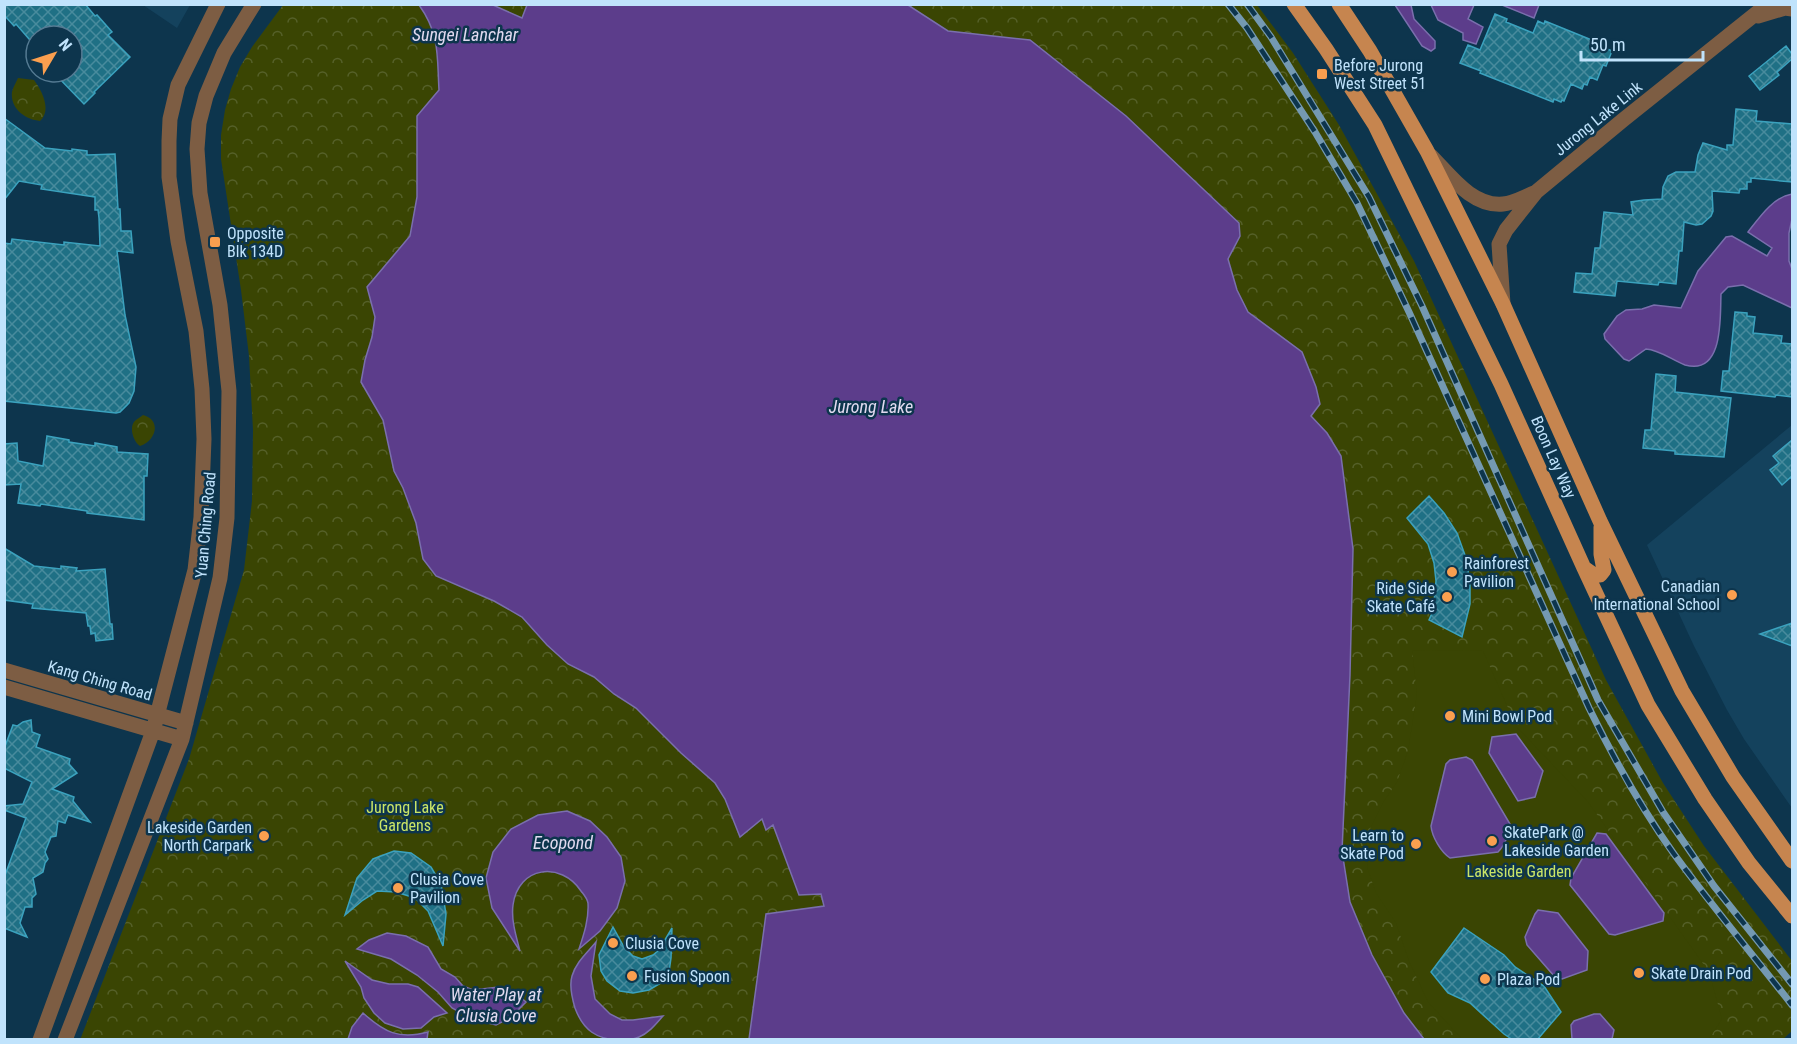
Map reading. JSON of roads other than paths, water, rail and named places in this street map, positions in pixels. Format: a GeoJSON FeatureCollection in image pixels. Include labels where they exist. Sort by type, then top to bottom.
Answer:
{"type":"FeatureCollection","features":[{"type":"Feature","properties":{"kind":"main road","name":"Boon Lay Way"},"geometry":{"type":"LineString","coordinates":[[1294,4],[1375,125],[1501,384],[1648,705],[1705,799],[1749,863],[1792,916]]}},
{"type":"Feature","properties":{"kind":"main road","name":"Boon Lay Way"},"geometry":{"type":"LineString","coordinates":[[1339,4],[1370,51],[1427,152],[1503,304],[1600,521],[1689,706],[1733,777],[1792,861]]}},
{"type":"Feature","properties":{"kind":"main road"},"geometry":{"type":"LineString","coordinates":[[1584,568],[1594,575],[1600,575],[1604,570],[1600,521]]}},
{"type":"Feature","properties":{"kind":"street","name":"Yuan Ching Road"},"geometry":{"type":"LineString","coordinates":[[39,1040],[153,731],[195,570],[201,517],[202,389],[192,308],[178,241],[168,156],[170,119],[178,85],[218,4]]}},
{"type":"Feature","properties":{"kind":"street","name":"Yuan Ching Road"},"geometry":{"type":"LineString","coordinates":[[65,1040],[182,739],[220,578],[226,518],[229,392],[220,305],[200,193],[198,132],[206,96],[224,54],[254,4]]}},
{"type":"Feature","properties":{"kind":"street","name":"Jurong Lake Link"},"geometry":{"type":"LineString","coordinates":[[1503,304],[1499,244],[1506,230],[1536,192],[1768,4]]}},
{"type":"Feature","properties":{"kind":"street"},"geometry":{"type":"LineString","coordinates":[[1750,19],[1785,8],[1792,9]]}},
{"type":"Feature","properties":{"kind":"street","name":"Jurong Lake Link"},"geometry":{"type":"LineString","coordinates":[[1427,152],[1473,197],[1505,204],[1536,192]]}},
{"type":"Feature","properties":{"kind":"street"},"geometry":{"type":"LineString","coordinates":[[197,556],[222,559]]}},
{"type":"Feature","properties":{"kind":"street","name":"Kang Ching Road"},"geometry":{"type":"LineString","coordinates":[[4,670],[186,723]]}},
{"type":"Feature","properties":{"kind":"street","name":"Kang Ching Road"},"geometry":{"type":"LineString","coordinates":[[4,687],[182,739]]}},
{"type":"Feature","properties":{"kind":"water"},"geometry":{"type":"Polygon","coordinates":[[[1502,4],[1539,5],[1534,18],[1502,4]]]}},
{"type":"Feature","properties":{"kind":"water","name":"Jurong Lake"},"geometry":{"type":"Polygon","coordinates":[[[419,5],[493,5],[522,18],[527,5],[908,5],[948,31],[1030,40],[1126,116],[1239,223],[1240,236],[1228,259],[1237,290],[1248,312],[1302,352],[1320,404],[1311,416],[1327,433],[1341,456],[1353,549],[1342,851],[1350,902],[1372,955],[1404,1013],[1424,1039],[749,1039],[766,914],[824,906],[821,894],[799,895],[773,825],[766,830],[762,819],[740,837],[725,799],[715,783],[636,708],[614,694],[594,677],[568,664],[522,617],[494,601],[436,576],[423,559],[416,523],[394,471],[383,420],[361,382],[375,317],[367,287],[410,236],[417,197],[417,116],[439,90],[434,36],[419,5]]]}},
{"type":"Feature","properties":{"kind":"water"},"geometry":{"type":"Polygon","coordinates":[[[1395,5],[1411,5],[1414,19],[1435,41],[1435,48],[1431,51],[1422,46],[1395,5]]]}},
{"type":"Feature","properties":{"kind":"water"},"geometry":{"type":"Polygon","coordinates":[[[1431,5],[1474,5],[1468,19],[1483,27],[1476,44],[1463,40],[1463,33],[1438,20],[1431,5]]]}},
{"type":"Feature","properties":{"kind":"water"},"geometry":{"type":"Polygon","coordinates":[[[1792,194],[1789,261],[1792,269],[1792,308],[1743,285],[1728,287],[1721,294],[1719,329],[1713,353],[1707,362],[1698,366],[1685,365],[1661,353],[1646,349],[1629,361],[1624,359],[1605,339],[1604,334],[1617,316],[1626,310],[1642,309],[1654,305],[1681,308],[1698,271],[1726,237],[1732,236],[1767,256],[1772,248],[1748,232],[1773,204],[1792,194]]]}},
{"type":"Feature","properties":{"kind":"water"},"geometry":{"type":"Polygon","coordinates":[[[1516,734],[1543,771],[1535,797],[1518,801],[1489,753],[1492,737],[1516,734]]]}},
{"type":"Feature","properties":{"kind":"water"},"geometry":{"type":"Polygon","coordinates":[[[1466,757],[1472,760],[1510,824],[1510,828],[1498,852],[1450,858],[1438,844],[1431,826],[1446,764],[1450,760],[1466,757]]]}},
{"type":"Feature","properties":{"kind":"water","name":"Ecopond"},"geometry":{"type":"Polygon","coordinates":[[[567,811],[590,821],[607,837],[621,857],[625,881],[617,908],[600,931],[579,949],[588,915],[588,903],[585,897],[573,881],[563,875],[541,872],[531,876],[523,882],[513,905],[513,922],[520,951],[492,908],[486,878],[493,852],[511,829],[538,815],[567,811]]]}},
{"type":"Feature","properties":{"kind":"water"},"geometry":{"type":"Polygon","coordinates":[[[1597,833],[1606,834],[1664,913],[1663,921],[1615,935],[1609,934],[1570,885],[1571,878],[1597,833]]]}},
{"type":"Feature","properties":{"kind":"water"},"geometry":{"type":"Polygon","coordinates":[[[1538,910],[1558,913],[1588,951],[1587,970],[1562,979],[1555,977],[1527,945],[1525,937],[1538,910]]]}},
{"type":"Feature","properties":{"kind":"water","name":"Water Play at Clusia Cove"},"geometry":{"type":"Polygon","coordinates":[[[387,933],[406,936],[428,947],[441,969],[455,977],[463,986],[473,990],[499,987],[512,990],[526,1002],[510,1018],[496,1025],[472,1019],[452,1008],[438,992],[417,975],[391,959],[357,949],[369,940],[387,933]]]}},
{"type":"Feature","properties":{"kind":"water"},"geometry":{"type":"Polygon","coordinates":[[[596,942],[591,976],[595,999],[610,1014],[622,1020],[663,1016],[649,1031],[639,1037],[612,1040],[598,1036],[587,1028],[578,1016],[571,992],[572,976],[579,962],[596,942]]]}},
{"type":"Feature","properties":{"kind":"water"},"geometry":{"type":"Polygon","coordinates":[[[345,961],[372,980],[418,987],[447,1013],[434,1017],[421,1028],[403,1029],[385,1023],[374,1013],[364,998],[361,987],[345,961]]]}},
{"type":"Feature","properties":{"kind":"water"},"geometry":{"type":"Polygon","coordinates":[[[363,1013],[392,1033],[409,1035],[428,1032],[427,1039],[348,1039],[352,1027],[363,1013]]]}},
{"type":"Feature","properties":{"kind":"water"},"geometry":{"type":"Polygon","coordinates":[[[1600,1014],[1614,1030],[1612,1039],[1572,1039],[1571,1025],[1574,1021],[1600,1014]]]}},
{"type":"Feature","properties":{"kind":"railway"},"geometry":{"type":"LineString","coordinates":[[1228,4],[1247,28],[1315,132],[1357,203],[1589,708],[1628,783],[1674,854],[1792,1005]]}},
{"type":"Feature","properties":{"kind":"railway"},"geometry":{"type":"LineString","coordinates":[[1247,4],[1271,37],[1369,197],[1422,306],[1598,700],[1663,812],[1714,886],[1792,984]]}},
{"type":"Feature","properties":{"kind":"place","name":"Before Jurong West Street 51"},"geometry":{"type":"Point","coordinates":[1322,74]}},
{"type":"Feature","properties":{"kind":"place","name":"Opposite Blk 134D"},"geometry":{"type":"Point","coordinates":[215,242]}},
{"type":"Feature","properties":{"kind":"place","name":"Rainforest Pavilion"},"geometry":{"type":"Point","coordinates":[1452,572]}},
{"type":"Feature","properties":{"kind":"place","name":"Canadian International School"},"geometry":{"type":"Point","coordinates":[1732,595]}},
{"type":"Feature","properties":{"kind":"place","name":"Ride Side Skate Café"},"geometry":{"type":"Point","coordinates":[1447,597]}},
{"type":"Feature","properties":{"kind":"place","name":"Mini Bowl Pod"},"geometry":{"type":"Point","coordinates":[1450,716]}},
{"type":"Feature","properties":{"kind":"place","name":"Lakeside Garden North Carpark"},"geometry":{"type":"Point","coordinates":[264,836]}},
{"type":"Feature","properties":{"kind":"place","name":"SkatePark @ Lakeside Garden"},"geometry":{"type":"Point","coordinates":[1492,841]}},
{"type":"Feature","properties":{"kind":"place","name":"Learn to Skate Pod"},"geometry":{"type":"Point","coordinates":[1416,844]}},
{"type":"Feature","properties":{"kind":"place","name":"Clusia Cove Pavilion"},"geometry":{"type":"Point","coordinates":[398,888]}},
{"type":"Feature","properties":{"kind":"place","name":"Clusia Cove"},"geometry":{"type":"Point","coordinates":[613,943]}},
{"type":"Feature","properties":{"kind":"place","name":"Skate Drain Pod"},"geometry":{"type":"Point","coordinates":[1639,973]}},
{"type":"Feature","properties":{"kind":"place","name":"Fusion Spoon"},"geometry":{"type":"Point","coordinates":[632,976]}},
{"type":"Feature","properties":{"kind":"place","name":"Plaza Pod"},"geometry":{"type":"Point","coordinates":[1485,979]}},
{"type":"Feature","properties":{"kind":"water label","name":"Sungei Lanchar"},"geometry":{"type":"Point","coordinates":[465,35]}},
{"type":"Feature","properties":{"kind":"park label","name":"Jurong Lake Gardens"},"geometry":{"type":"Point","coordinates":[405,816]}},
{"type":"Feature","properties":{"kind":"park label","name":"Lakeside Garden"},"geometry":{"type":"Point","coordinates":[1519,871]}}]}
